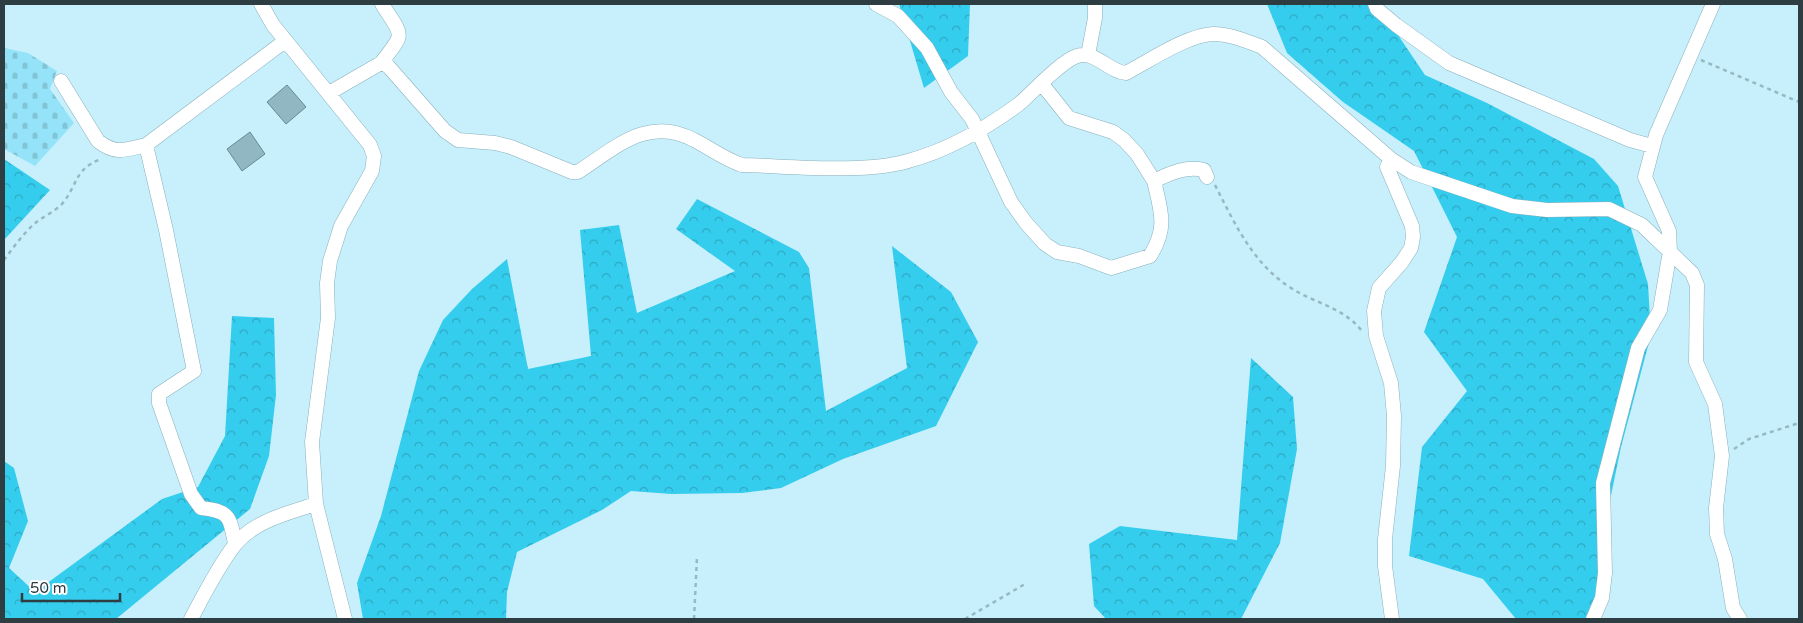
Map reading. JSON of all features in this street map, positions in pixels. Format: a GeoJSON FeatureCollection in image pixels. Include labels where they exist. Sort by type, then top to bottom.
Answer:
{"type":"FeatureCollection","features":[{"type":"Feature","properties":{"kind":"street"},"geometry":{"type":"LineString","coordinates":[[260,4],[273,25],[370,145],[374,156],[372,171],[341,226],[330,261],[327,283],[328,318],[312,442],[316,504],[345,619]]}},
{"type":"Feature","properties":{"kind":"street"},"geometry":{"type":"LineString","coordinates":[[329,93],[381,63],[399,40],[400,34],[382,4]]}},
{"type":"Feature","properties":{"kind":"street"},"geometry":{"type":"LineString","coordinates":[[876,4],[898,16],[922,42],[978,132],[1011,202],[1026,223],[1045,244],[1057,252],[1079,256],[1110,268],[1150,256],[1158,243],[1163,222],[1154,180],[1137,154],[1124,140],[1113,132],[1069,118],[1041,83]]}},
{"type":"Feature","properties":{"kind":"street"},"geometry":{"type":"LineString","coordinates":[[1088,55],[1095,18],[1095,4]]}},
{"type":"Feature","properties":{"kind":"street"},"geometry":{"type":"LineString","coordinates":[[1375,4],[1377,9],[1396,25],[1449,63],[1630,140],[1652,146]]}},
{"type":"Feature","properties":{"kind":"street"},"geometry":{"type":"LineString","coordinates":[[1593,619],[1602,598],[1605,573],[1603,483],[1638,348],[1660,310],[1670,251],[1670,231],[1645,177],[1652,146],[1714,4]]}},
{"type":"Feature","properties":{"kind":"street"},"geometry":{"type":"LineString","coordinates":[[381,63],[388,66],[445,131],[458,140],[495,143],[511,147],[572,172],[578,172],[628,139],[651,130],[674,132],[693,139],[725,160],[742,165],[841,167],[906,162],[936,152],[978,132],[1020,103],[1041,83],[1077,56],[1088,55],[1117,72],[1126,73],[1193,39],[1213,34],[1236,38],[1262,46],[1391,159],[1411,172],[1512,206],[1547,210],[1609,209],[1642,225],[1692,273],[1697,285],[1696,362],[1715,404],[1722,456],[1716,508],[1717,534],[1725,559],[1733,608],[1740,619]]}},
{"type":"Feature","properties":{"kind":"street"},"geometry":{"type":"LineString","coordinates":[[61,81],[98,141],[106,148],[121,152],[146,144],[286,40]]}},
{"type":"Feature","properties":{"kind":"street"},"geometry":{"type":"LineString","coordinates":[[146,144],[166,230],[194,370],[159,394],[159,403],[191,494],[200,508],[225,513],[231,521],[235,544]]}},
{"type":"Feature","properties":{"kind":"street"},"geometry":{"type":"LineString","coordinates":[[1391,159],[1387,167],[1412,226],[1413,237],[1411,248],[1402,262],[1379,288],[1374,311],[1376,336],[1391,383],[1394,416],[1393,466],[1385,539],[1385,566],[1392,619]]}},
{"type":"Feature","properties":{"kind":"street"},"geometry":{"type":"LineString","coordinates":[[1154,180],[1178,170],[1193,167],[1204,170],[1208,177]]}},
{"type":"Feature","properties":{"kind":"street"},"geometry":{"type":"LineString","coordinates":[[191,619],[235,544],[259,525],[280,515],[316,504]]}},
{"type":"Feature","properties":{"kind":"path"},"geometry":{"type":"LineString","coordinates":[[1691,55],[1799,102]]}},
{"type":"Feature","properties":{"kind":"path"},"geometry":{"type":"LineString","coordinates":[[4,260],[33,225],[60,206],[68,196],[80,171],[89,163],[121,152]]}},
{"type":"Feature","properties":{"kind":"path"},"geometry":{"type":"LineString","coordinates":[[1208,177],[1211,179],[1255,257],[1274,276],[1293,289],[1352,318],[1364,333]]}},
{"type":"Feature","properties":{"kind":"path"},"geometry":{"type":"LineString","coordinates":[[1722,456],[1749,439],[1799,423]]}},
{"type":"Feature","properties":{"kind":"path"},"geometry":{"type":"LineString","coordinates":[[694,619],[697,557]]}},
{"type":"Feature","properties":{"kind":"path"},"geometry":{"type":"LineString","coordinates":[[964,619],[1025,584]]}},
{"type":"Feature","properties":{"kind":"green space"},"geometry":{"type":"Polygon","coordinates":[[[899,4],[970,4],[968,56],[924,88],[899,4]]]}},
{"type":"Feature","properties":{"kind":"green space"},"geometry":{"type":"Polygon","coordinates":[[[1267,4],[1377,4],[1425,75],[1487,103],[1594,159],[1618,186],[1648,284],[1651,335],[1621,447],[1600,549],[1601,619],[1516,619],[1483,579],[1409,556],[1422,447],[1467,391],[1424,332],[1457,237],[1414,151],[1343,102],[1287,53],[1267,4]]]}},
{"type":"Feature","properties":{"kind":"green space"},"geometry":{"type":"Polygon","coordinates":[[[4,48],[28,53],[57,71],[50,89],[74,123],[35,166],[4,149],[4,48]]]}},
{"type":"Feature","properties":{"kind":"green space"},"geometry":{"type":"Polygon","coordinates":[[[4,159],[50,190],[4,240],[4,159]]]}},
{"type":"Feature","properties":{"kind":"green space"},"geometry":{"type":"Polygon","coordinates":[[[697,199],[799,252],[809,268],[826,411],[907,368],[892,246],[951,292],[978,342],[936,426],[843,459],[781,488],[742,493],[671,494],[631,491],[602,510],[517,552],[507,592],[506,619],[363,619],[357,583],[381,516],[419,371],[443,320],[472,289],[507,259],[528,369],[591,356],[580,230],[619,225],[637,313],[735,271],[676,229],[697,199]]]}},
{"type":"Feature","properties":{"kind":"green space"},"geometry":{"type":"Polygon","coordinates":[[[232,316],[274,318],[276,395],[269,456],[250,509],[116,619],[4,619],[4,461],[14,468],[28,521],[9,568],[35,592],[162,499],[198,487],[225,436],[232,316]]]}},
{"type":"Feature","properties":{"kind":"green space"},"geometry":{"type":"Polygon","coordinates":[[[1251,358],[1293,397],[1297,449],[1280,543],[1241,619],[1106,619],[1094,606],[1089,544],[1120,526],[1237,540],[1251,358]]]}},
{"type":"Feature","properties":{"kind":"building"},"geometry":{"type":"Polygon","coordinates":[[[287,85],[306,107],[286,124],[267,102],[287,85]]]}},
{"type":"Feature","properties":{"kind":"building"},"geometry":{"type":"Polygon","coordinates":[[[250,132],[265,154],[242,171],[227,149],[250,132]]]}}]}
